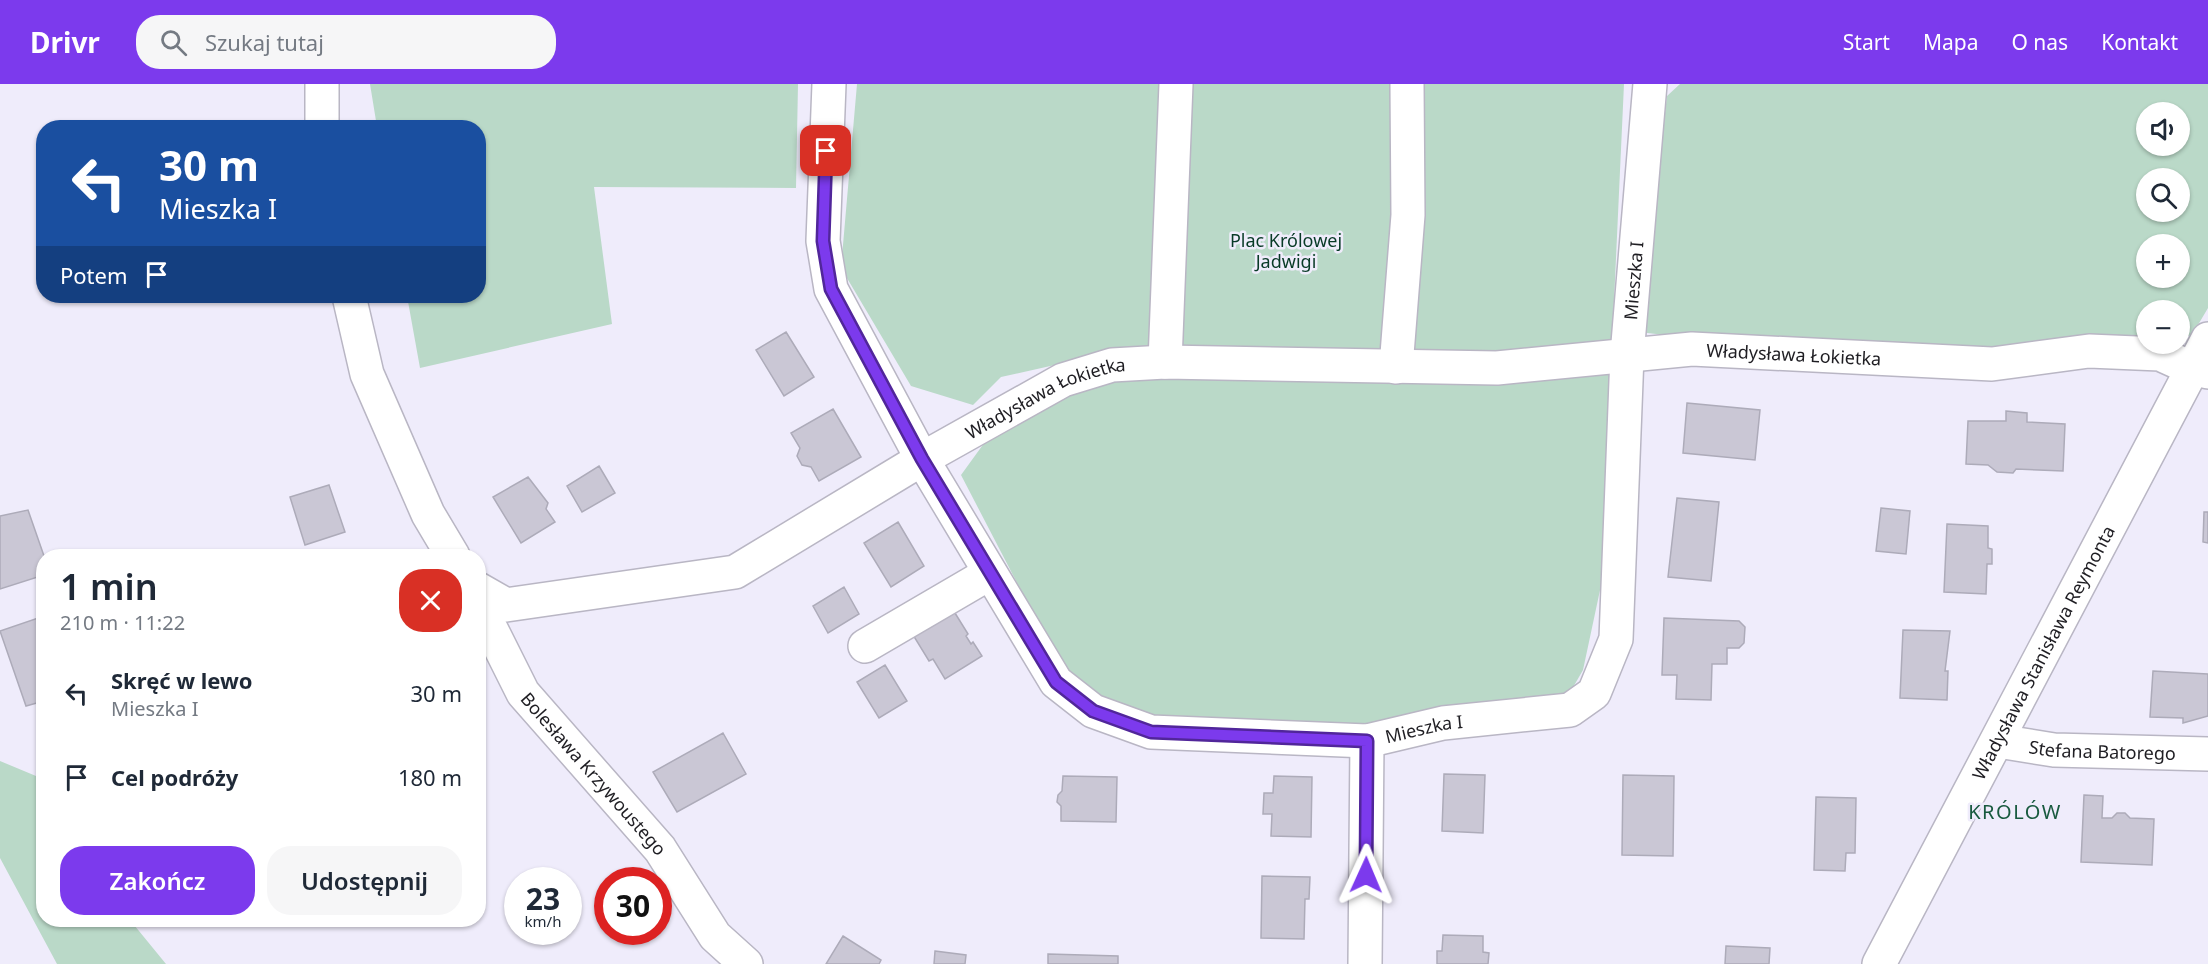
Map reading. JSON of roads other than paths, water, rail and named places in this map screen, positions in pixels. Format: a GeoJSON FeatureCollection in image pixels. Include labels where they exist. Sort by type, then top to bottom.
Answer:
{"type":"FeatureCollection","features":[{"type":"Feature","properties":{"kind":"street"},"geometry":{"type":"LineString","coordinates":[[322,84],[322,120]]}},
{"type":"Feature","properties":{"kind":"street","name":"Mieszka I"},"geometry":{"type":"LineString","coordinates":[[829,84],[823,241],[827,272],[838,304],[922,459],[1056,682],[1093,711],[1151,732],[1367,741],[1443,723],[1570,710],[1594,693],[1616,639],[1627,355],[1650,84]]}},
{"type":"Feature","properties":{"kind":"street"},"geometry":{"type":"LineString","coordinates":[[1165,362],[1176,84]]}},
{"type":"Feature","properties":{"kind":"street"},"geometry":{"type":"LineString","coordinates":[[1396,367],[1408,214],[1407,84]]}},
{"type":"Feature","properties":{"kind":"street"},"geometry":{"type":"LineString","coordinates":[[351,303],[367,374],[429,514],[449,549]]}},
{"type":"Feature","properties":{"kind":"street","name":"Władysława Stanisława Reymonta"},"geometry":{"type":"LineString","coordinates":[[1879,964],[2199,370],[2208,339]]}},
{"type":"Feature","properties":{"kind":"street","name":"Władysława Łokietka"},"geometry":{"type":"LineString","coordinates":[[486,594],[506,605],[735,572],[922,459],[1062,380],[1112,365],[1165,362],[1497,368],[1692,349],[1992,364],[2089,351],[2160,354],[2199,370]]}},
{"type":"Feature","properties":{"kind":"street"},"geometry":{"type":"LineString","coordinates":[[865,646],[990,573]]}},
{"type":"Feature","properties":{"kind":"street","name":"Bolesława Krzywoustego"},"geometry":{"type":"LineString","coordinates":[[486,619],[523,693],[660,849],[715,936],[746,964]]}},
{"type":"Feature","properties":{"kind":"street"},"geometry":{"type":"LineString","coordinates":[[1365,964],[1367,741]]}},
{"type":"Feature","properties":{"kind":"street","name":"Stefana Batorego"},"geometry":{"type":"LineString","coordinates":[[1998,741],[2054,750],[2208,754]]}},
{"type":"Feature","properties":{"kind":"district","name":"KRÓLÓW"},"geometry":{"type":"Point","coordinates":[2015,811]}},
{"type":"Feature","properties":{"kind":"park label","name":"Plac Królowej Jadwigi"},"geometry":{"type":"Point","coordinates":[1286,250]}}]}
